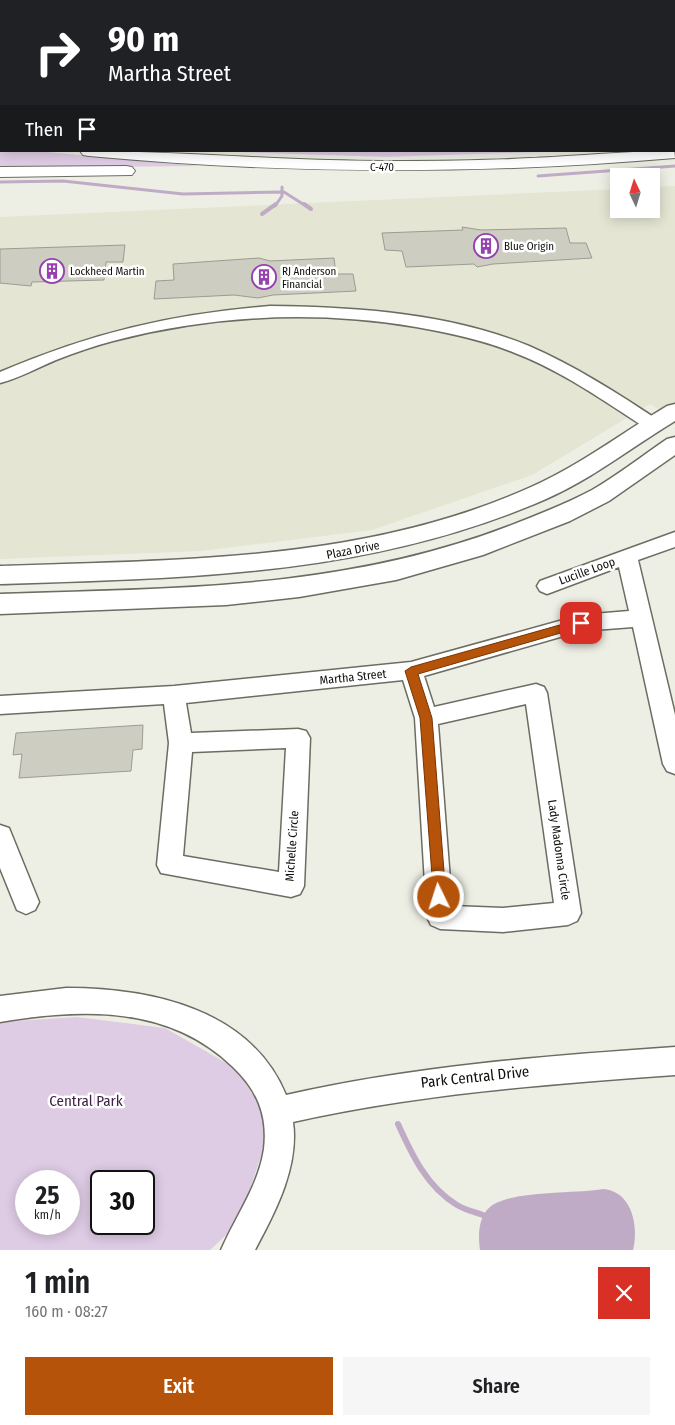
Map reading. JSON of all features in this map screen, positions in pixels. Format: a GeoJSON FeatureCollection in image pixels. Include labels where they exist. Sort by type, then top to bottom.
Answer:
{"type":"FeatureCollection","features":[{"type":"Feature","properties":{"kind":"highway","name":"C-470"},"geometry":{"type":"LineString","coordinates":[[102,152],[273,165],[438,166],[572,161],[675,153]]}},
{"type":"Feature","properties":{"kind":"highway"},"geometry":{"type":"LineString","coordinates":[[0,172],[399,171],[438,166]]}},
{"type":"Feature","properties":{"kind":"street"},"geometry":{"type":"LineString","coordinates":[[0,378],[86,343],[158,324],[236,313],[342,311],[402,318],[473,334],[520,349],[570,371],[675,438]]}},
{"type":"Feature","properties":{"kind":"street","name":"Plaza Drive"},"geometry":{"type":"LineString","coordinates":[[0,575],[225,567],[293,560],[383,544],[456,524],[538,493],[575,475],[675,411]]}},
{"type":"Feature","properties":{"kind":"street"},"geometry":{"type":"LineString","coordinates":[[0,604],[226,596],[299,588],[396,571],[474,549],[562,515],[601,495],[675,444]]}},
{"type":"Feature","properties":{"kind":"street","name":"Lucille Loop"},"geometry":{"type":"LineString","coordinates":[[547,586],[675,539]]}},
{"type":"Feature","properties":{"kind":"street","name":"Lucille Loop"},"geometry":{"type":"LineString","coordinates":[[627,557],[641,618]]}},
{"type":"Feature","properties":{"kind":"street"},"geometry":{"type":"LineString","coordinates":[[641,618],[675,764]]}},
{"type":"Feature","properties":{"kind":"street","name":"Martha Street"},"geometry":{"type":"LineString","coordinates":[[0,705],[174,695],[411,671],[581,623],[641,618]]}},
{"type":"Feature","properties":{"kind":"street","name":"Lady Madonna Circle"},"geometry":{"type":"LineString","coordinates":[[411,671],[426,718],[440,917],[503,920],[568,913],[536,693],[426,718]]}},
{"type":"Feature","properties":{"kind":"street","name":"Michelle Circle"},"geometry":{"type":"LineString","coordinates":[[174,695],[181,743],[170,865],[291,886],[298,738],[181,743]]}},
{"type":"Feature","properties":{"kind":"street"},"geometry":{"type":"LineString","coordinates":[[0,836],[26,902]]}},
{"type":"Feature","properties":{"kind":"street"},"geometry":{"type":"LineString","coordinates":[[0,1009],[51,1003],[108,1003],[151,1008],[182,1017],[220,1036],[240,1052],[259,1074],[278,1111],[277,1156],[268,1189],[260,1210],[237,1250]]}},
{"type":"Feature","properties":{"kind":"street","name":"Park Central Drive"},"geometry":{"type":"LineString","coordinates":[[278,1111],[422,1082],[544,1070],[675,1061]]}},
{"type":"Feature","properties":{"kind":"shaded area"},"geometry":{"type":"Polygon","coordinates":[[[675,186],[675,420],[650,404],[532,475],[372,530],[201,551],[0,559],[0,217],[610,189],[610,218],[660,218],[660,187],[675,186]]]}},
{"type":"Feature","properties":{"kind":"shaded area"},"geometry":{"type":"Polygon","coordinates":[[[603,1189],[613,1191],[621,1196],[631,1211],[635,1231],[633,1250],[480,1250],[479,1233],[481,1221],[486,1211],[499,1202],[527,1195],[603,1189]]]}},
{"type":"Feature","properties":{"kind":"green space"},"geometry":{"type":"Polygon","coordinates":[[[0,152],[47,152],[199,166],[0,168],[0,152]]]}},
{"type":"Feature","properties":{"kind":"green space"},"geometry":{"type":"Polygon","coordinates":[[[238,152],[536,152],[386,157],[238,152]]]}},
{"type":"Feature","properties":{"kind":"green space","name":"Central Park"},"geometry":{"type":"Polygon","coordinates":[[[77,1017],[165,1028],[237,1069],[271,1125],[239,1223],[210,1250],[0,1250],[0,1022],[77,1017]]]}},
{"type":"Feature","properties":{"kind":"building","name":"Blue Origin"},"geometry":{"type":"Polygon","coordinates":[[[462,227],[481,230],[566,228],[570,243],[586,243],[592,258],[493,264],[477,267],[474,264],[406,267],[402,251],[385,250],[382,233],[463,230],[462,227]]]}},
{"type":"Feature","properties":{"kind":"building","name":"Lockheed Martin"},"geometry":{"type":"Polygon","coordinates":[[[125,245],[123,262],[106,262],[104,280],[32,282],[31,286],[0,283],[0,249],[125,245]]]}},
{"type":"Feature","properties":{"kind":"building","name":"RJ Anderson Financial"},"geometry":{"type":"Polygon","coordinates":[[[259,258],[270,261],[334,258],[336,274],[353,274],[356,291],[273,295],[258,298],[234,295],[154,299],[156,281],[174,280],[173,264],[259,258]]]}},
{"type":"Feature","properties":{"kind":"building"},"geometry":{"type":"Polygon","coordinates":[[[143,725],[142,749],[133,750],[131,771],[19,778],[22,754],[13,755],[16,733],[143,725]]]}},
{"type":"Feature","properties":{"kind":"waterway"},"geometry":{"type":"LineString","coordinates":[[538,176],[675,166]]}},
{"type":"Feature","properties":{"kind":"waterway"},"geometry":{"type":"LineString","coordinates":[[0,182],[63,181],[183,194],[282,192]]}},
{"type":"Feature","properties":{"kind":"waterway"},"geometry":{"type":"LineString","coordinates":[[282,187],[282,192]]}},
{"type":"Feature","properties":{"kind":"waterway"},"geometry":{"type":"LineString","coordinates":[[275,206],[282,196],[282,192]]}},
{"type":"Feature","properties":{"kind":"waterway"},"geometry":{"type":"LineString","coordinates":[[282,192],[306,206]]}},
{"type":"Feature","properties":{"kind":"waterway"},"geometry":{"type":"LineString","coordinates":[[262,214],[276,204]]}},
{"type":"Feature","properties":{"kind":"waterway"},"geometry":{"type":"LineString","coordinates":[[304,204],[311,209]]}},
{"type":"Feature","properties":{"kind":"waterway"},"geometry":{"type":"LineString","coordinates":[[398,1124],[415,1159],[437,1189],[446,1198],[460,1207],[483,1215]]}},
{"type":"Feature","properties":{"kind":"place","name":"Blue Origin"},"geometry":{"type":"Point","coordinates":[486,246]}},
{"type":"Feature","properties":{"kind":"place","name":"Lockheed Martin"},"geometry":{"type":"Point","coordinates":[52,271]}},
{"type":"Feature","properties":{"kind":"place","name":"RJ Anderson Financial"},"geometry":{"type":"Point","coordinates":[264,277]}},
{"type":"Feature","properties":{"kind":"route"},"geometry":{"type":"LineString","coordinates":[[439,897],[426,718],[411,671],[581,623]]}}]}
